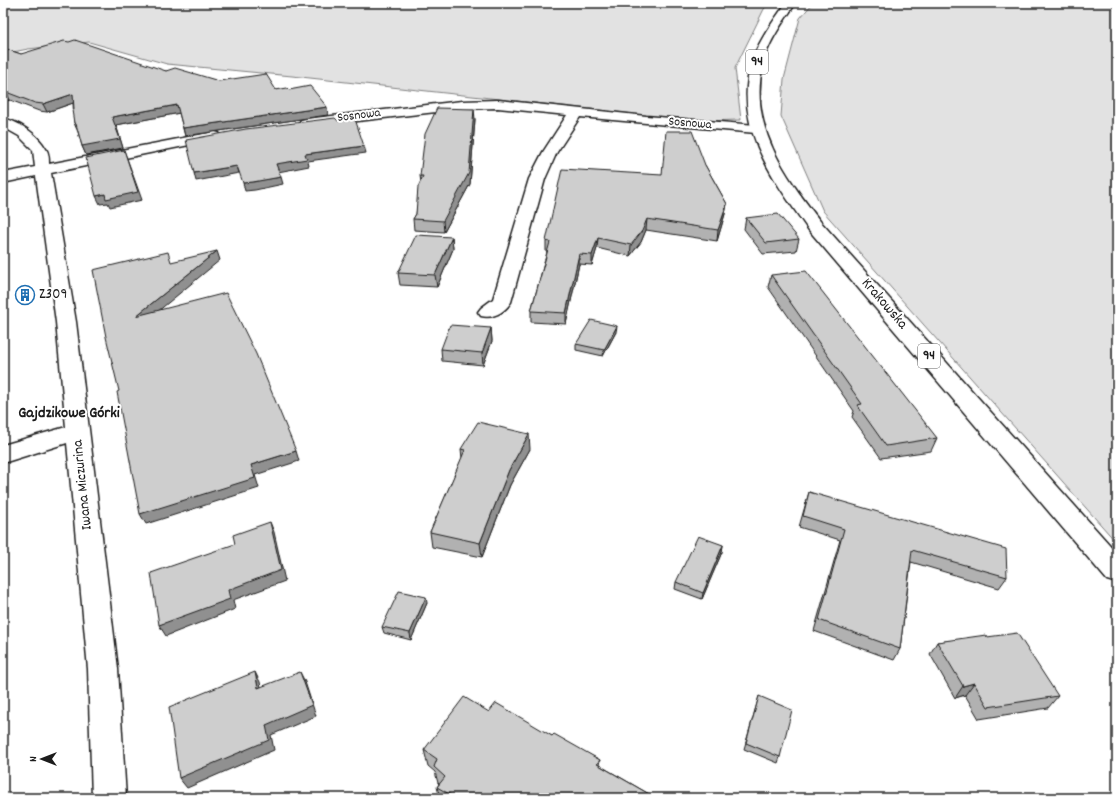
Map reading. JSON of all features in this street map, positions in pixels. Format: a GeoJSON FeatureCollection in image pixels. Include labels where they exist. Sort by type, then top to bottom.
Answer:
{"type":"FeatureCollection","features":[{"type":"Feature","properties":{"kind":"street","name":"Krakowska"},"geometry":{"type":"LineString","coordinates":[[791,3],[773,27],[764,44],[756,63],[752,84],[756,129],[774,168],[793,197],[814,224],[1117,572]]}},
{"type":"Feature","properties":{"kind":"street","name":"Sosnowa"},"geometry":{"type":"LineString","coordinates":[[293,124],[462,105],[498,104],[756,129]]}},
{"type":"Feature","properties":{"kind":"street"},"geometry":{"type":"LineString","coordinates":[[488,312],[502,302],[542,167],[576,112]]}},
{"type":"Feature","properties":{"kind":"street","name":"Iwana Miczurina"},"geometry":{"type":"LineString","coordinates":[[3,122],[19,129],[32,138],[40,150],[43,169],[66,322],[103,669],[109,798]]}},
{"type":"Feature","properties":{"kind":"street"},"geometry":{"type":"LineString","coordinates":[[3,178],[225,134]]}},
{"type":"Feature","properties":{"kind":"street"},"geometry":{"type":"LineString","coordinates":[[3,454],[77,432]]}},
{"type":"Feature","properties":{"kind":"shaded area"},"geometry":{"type":"Polygon","coordinates":[[[3,3],[770,3],[764,9],[735,68],[741,120],[697,121],[292,76],[167,64],[89,42],[28,49],[3,54],[3,3]]]}},
{"type":"Feature","properties":{"kind":"shaded area"},"geometry":{"type":"Polygon","coordinates":[[[813,3],[1117,3],[1117,543],[823,211],[781,116],[784,79],[800,18],[813,3]]]}},
{"type":"Feature","properties":{"kind":"building"},"geometry":{"type":"Polygon","coordinates":[[[75,40],[166,71],[175,68],[219,81],[266,74],[276,90],[287,88],[289,90],[310,86],[327,107],[183,128],[177,105],[112,117],[120,139],[82,146],[76,124],[74,123],[72,110],[74,110],[73,94],[43,104],[35,103],[6,92],[3,93],[3,48],[21,54],[64,41],[69,42],[75,40]]]}},
{"type":"Feature","properties":{"kind":"building"},"geometry":{"type":"Polygon","coordinates":[[[437,108],[474,109],[469,173],[443,221],[413,219],[416,214],[418,187],[423,176],[420,176],[425,134],[437,108]]]}},
{"type":"Feature","properties":{"kind":"building"},"geometry":{"type":"Polygon","coordinates":[[[335,118],[338,121],[355,119],[364,146],[305,154],[307,159],[276,164],[281,177],[253,182],[243,183],[237,166],[194,173],[186,140],[246,129],[335,118]]]}},
{"type":"Feature","properties":{"kind":"building"},"geometry":{"type":"Polygon","coordinates":[[[666,131],[692,131],[705,165],[727,204],[718,230],[647,219],[642,231],[631,245],[598,238],[592,255],[579,254],[566,313],[531,311],[550,242],[546,241],[562,169],[662,175],[666,131]]]}},
{"type":"Feature","properties":{"kind":"building"},"geometry":{"type":"Polygon","coordinates":[[[124,150],[138,192],[106,199],[105,194],[96,196],[86,158],[124,150]]]}},
{"type":"Feature","properties":{"kind":"building"},"geometry":{"type":"Polygon","coordinates":[[[778,214],[799,239],[766,243],[746,218],[778,214]]]}},
{"type":"Feature","properties":{"kind":"building"},"geometry":{"type":"Polygon","coordinates":[[[416,235],[452,237],[435,275],[398,273],[416,235]]]}},
{"type":"Feature","properties":{"kind":"building"},"geometry":{"type":"Polygon","coordinates":[[[217,251],[136,316],[226,293],[256,354],[296,451],[251,465],[255,478],[140,514],[117,392],[119,391],[106,337],[93,270],[168,252],[171,262],[217,251]]]}},
{"type":"Feature","properties":{"kind":"building"},"geometry":{"type":"Polygon","coordinates":[[[806,271],[937,438],[886,446],[857,405],[862,404],[771,275],[806,271]]]}},
{"type":"Feature","properties":{"kind":"building"},"geometry":{"type":"Polygon","coordinates":[[[591,320],[617,326],[604,350],[576,344],[591,320]]]}},
{"type":"Feature","properties":{"kind":"building"},"geometry":{"type":"Polygon","coordinates":[[[450,325],[491,328],[482,353],[441,349],[450,325]]]}},
{"type":"Feature","properties":{"kind":"building"},"geometry":{"type":"Polygon","coordinates":[[[478,422],[529,434],[509,470],[480,543],[430,532],[465,450],[461,449],[478,422]]]}},
{"type":"Feature","properties":{"kind":"building"},"geometry":{"type":"Polygon","coordinates":[[[809,492],[1006,549],[1007,577],[912,550],[900,649],[819,620],[844,529],[803,516],[809,492]]]}},
{"type":"Feature","properties":{"kind":"building"},"geometry":{"type":"Polygon","coordinates":[[[270,522],[281,570],[228,590],[230,599],[159,625],[151,573],[235,544],[233,535],[270,522]]]}},
{"type":"Feature","properties":{"kind":"building"},"geometry":{"type":"Polygon","coordinates":[[[698,536],[723,545],[703,593],[676,582],[698,536]]]}},
{"type":"Feature","properties":{"kind":"building"},"geometry":{"type":"Polygon","coordinates":[[[399,591],[426,597],[410,633],[382,627],[399,591]]]}},
{"type":"Feature","properties":{"kind":"building"},"geometry":{"type":"Polygon","coordinates":[[[1017,633],[1058,696],[988,707],[974,683],[963,686],[937,642],[986,635],[987,637],[1017,633]]]}},
{"type":"Feature","properties":{"kind":"building"},"geometry":{"type":"Polygon","coordinates":[[[255,672],[258,688],[300,672],[312,705],[266,725],[269,740],[179,778],[169,707],[255,672]]]}},
{"type":"Feature","properties":{"kind":"building"},"geometry":{"type":"Polygon","coordinates":[[[759,696],[792,710],[780,757],[746,743],[759,696]]]}},
{"type":"Feature","properties":{"kind":"building"},"geometry":{"type":"Polygon","coordinates":[[[464,697],[489,712],[496,703],[552,736],[554,734],[600,760],[597,764],[656,798],[456,798],[437,787],[445,777],[434,767],[437,759],[424,750],[464,697]]]}},
{"type":"Feature","properties":{"kind":"place","name":"Z309"},"geometry":{"type":"Point","coordinates":[25,295]}},
{"type":"Feature","properties":{"kind":"district","name":"Gajdzikowe Górki"},"geometry":{"type":"Point","coordinates":[69,413]}}]}
